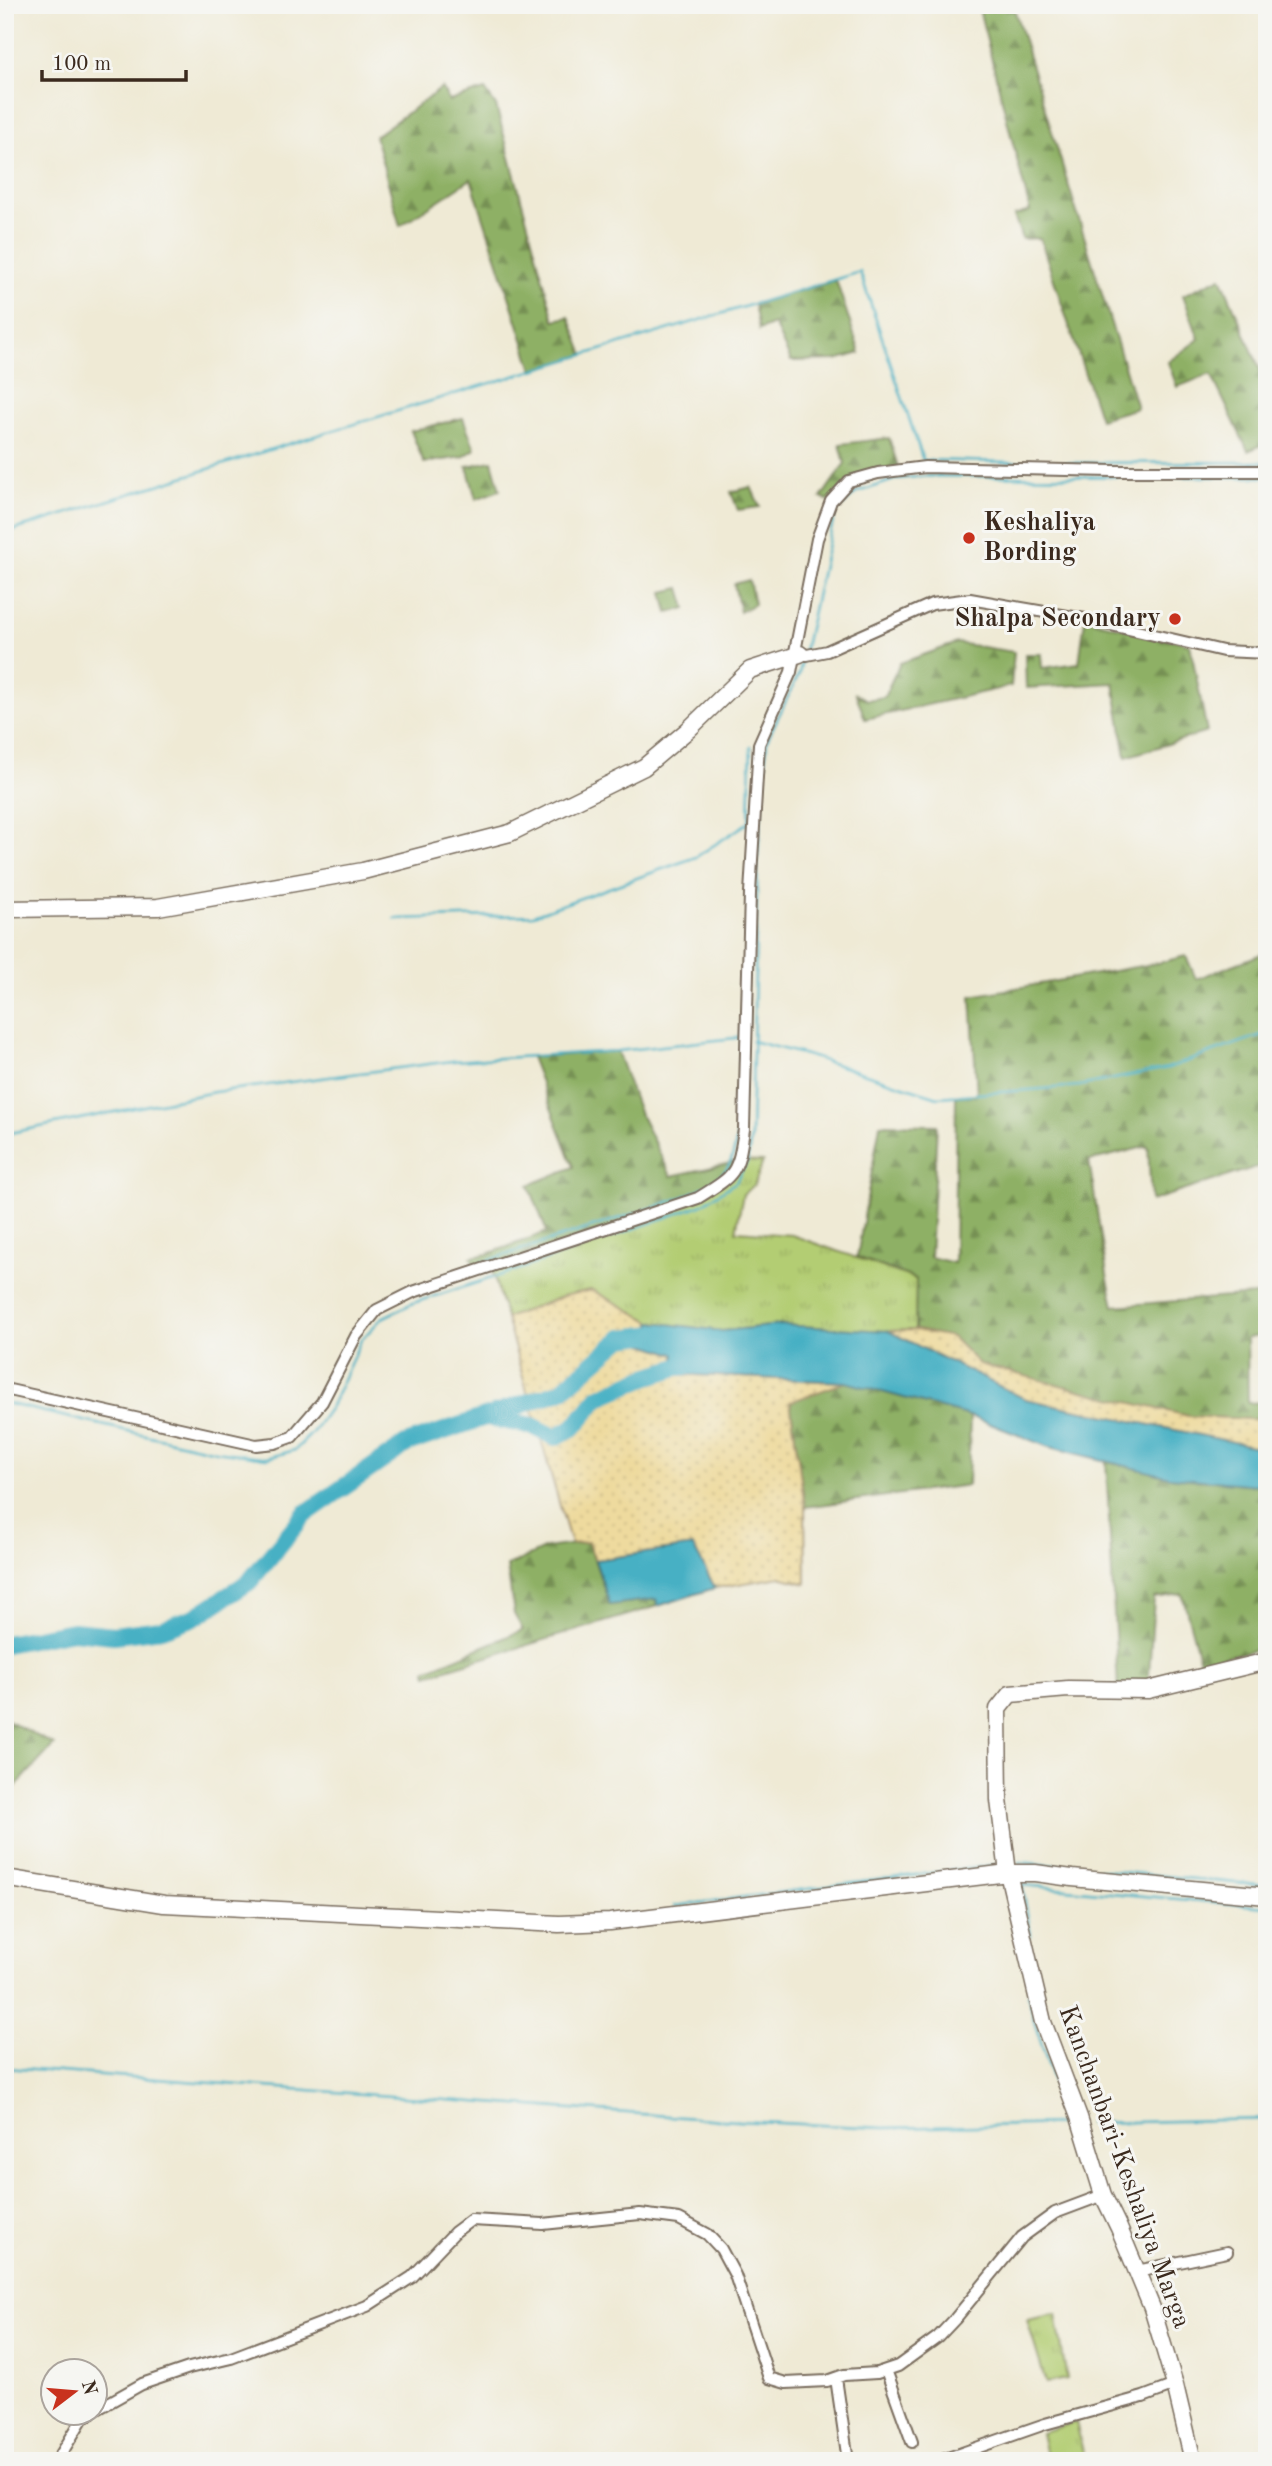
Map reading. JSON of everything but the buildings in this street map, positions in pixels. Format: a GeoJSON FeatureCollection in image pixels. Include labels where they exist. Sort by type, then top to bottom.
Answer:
{"type":"FeatureCollection","features":[{"type":"Feature","properties":{"kind":"street"},"geometry":{"type":"LineString","coordinates":[[5,1389],[256,1445],[275,1443],[292,1437],[322,1402],[356,1336],[377,1310],[413,1292],[698,1198],[730,1178],[740,1161],[744,1129],[750,893],[759,744],[800,655],[817,539],[831,501],[849,481],[878,473],[925,467],[1267,471]]}},
{"type":"Feature","properties":{"kind":"street"},"geometry":{"type":"LineString","coordinates":[[5,909],[158,907],[363,871],[510,833],[644,767],[688,730],[750,670],[800,655],[827,651],[932,604],[970,599],[1085,619],[1223,651],[1267,653]]}},
{"type":"Feature","properties":{"kind":"street","name":"Kanchanbari-Keshaliya Marga"},"geometry":{"type":"LineString","coordinates":[[1194,2461],[1153,2308],[1103,2195],[1079,2117],[1043,2022],[1008,1873],[999,1800],[998,1709],[1010,1694],[1068,1689],[1149,1690],[1267,1661]]}},
{"type":"Feature","properties":{"kind":"street"},"geometry":{"type":"LineString","coordinates":[[5,1878],[164,1904],[559,1924],[610,1922],[1008,1873],[1035,1873],[1267,1896]]}},
{"type":"Feature","properties":{"kind":"street"},"geometry":{"type":"LineString","coordinates":[[108,2403],[142,2384],[243,2354],[367,2306],[412,2277],[455,2232],[471,2220],[543,2224],[640,2214],[678,2219],[707,2234],[721,2249],[735,2275],[769,2378],[786,2383],[827,2381],[859,2373],[877,2373],[898,2366],[937,2337],[1022,2237],[1055,2213],[1103,2195]]}},
{"type":"Feature","properties":{"kind":"street"},"geometry":{"type":"LineString","coordinates":[[1137,2271],[1227,2252]]}},
{"type":"Feature","properties":{"kind":"street"},"geometry":{"type":"LineString","coordinates":[[886,2370],[912,2442]]}},
{"type":"Feature","properties":{"kind":"street"},"geometry":{"type":"LineString","coordinates":[[835,2378],[848,2461]]}},
{"type":"Feature","properties":{"kind":"street"},"geometry":{"type":"LineString","coordinates":[[939,2461],[1045,2424],[1143,2397],[1175,2385]]}},
{"type":"Feature","properties":{"kind":"street"},"geometry":{"type":"LineString","coordinates":[[57,2461],[77,2428]]}},
{"type":"Feature","properties":{"kind":"green space"},"geometry":{"type":"Polygon","coordinates":[[[978,5],[1013,5],[1137,408],[1100,419],[1040,238],[1022,239],[1014,216],[1030,211],[978,5]]]}},
{"type":"Feature","properties":{"kind":"green space"},"geometry":{"type":"Polygon","coordinates":[[[442,88],[449,101],[485,90],[496,106],[554,320],[569,317],[584,355],[533,370],[471,179],[400,226],[375,136],[442,88]]]}},
{"type":"Feature","properties":{"kind":"green space"},"geometry":{"type":"Polygon","coordinates":[[[1221,277],[1267,386],[1267,443],[1248,451],[1211,374],[1177,387],[1168,362],[1199,339],[1183,295],[1221,277]]]}},
{"type":"Feature","properties":{"kind":"green space"},"geometry":{"type":"Polygon","coordinates":[[[836,280],[860,353],[836,360],[791,361],[774,324],[759,330],[754,304],[836,280]]]}},
{"type":"Feature","properties":{"kind":"green space"},"geometry":{"type":"Polygon","coordinates":[[[463,418],[475,449],[463,457],[424,463],[411,431],[463,418]]]}},
{"type":"Feature","properties":{"kind":"green space"},"geometry":{"type":"Polygon","coordinates":[[[889,438],[899,470],[850,481],[831,501],[821,498],[845,463],[840,444],[889,438]]]}},
{"type":"Feature","properties":{"kind":"green space"},"geometry":{"type":"Polygon","coordinates":[[[492,461],[500,490],[476,499],[467,466],[492,461]]]}},
{"type":"Feature","properties":{"kind":"green space"},"geometry":{"type":"Polygon","coordinates":[[[751,487],[760,507],[738,510],[731,492],[751,487]]]}},
{"type":"Feature","properties":{"kind":"green space"},"geometry":{"type":"Polygon","coordinates":[[[749,580],[754,604],[740,612],[734,584],[749,580]]]}},
{"type":"Feature","properties":{"kind":"green space"},"geometry":{"type":"Polygon","coordinates":[[[680,588],[686,608],[668,613],[663,592],[680,588]]]}},
{"type":"Feature","properties":{"kind":"green space"},"geometry":{"type":"Polygon","coordinates":[[[1085,619],[1190,644],[1207,732],[1126,757],[1114,683],[1026,688],[1025,654],[1041,654],[1042,668],[1079,663],[1085,619]]]}},
{"type":"Feature","properties":{"kind":"green space"},"geometry":{"type":"Polygon","coordinates":[[[957,643],[1014,652],[1011,686],[865,719],[856,694],[867,700],[884,697],[900,663],[957,643]]]}},
{"type":"Feature","properties":{"kind":"green space"},"geometry":{"type":"Polygon","coordinates":[[[1267,952],[1267,1167],[1253,1168],[1151,1201],[1148,1146],[1089,1161],[1114,1306],[1267,1294],[1267,1335],[1247,1338],[1248,1403],[1267,1402],[1267,1420],[1188,1416],[1098,1395],[979,1364],[952,1337],[915,1330],[916,1279],[857,1257],[880,1124],[937,1125],[930,1257],[954,1263],[956,1096],[977,1094],[971,996],[1186,956],[1196,979],[1267,952]]]}},
{"type":"Feature","properties":{"kind":"green space"},"geometry":{"type":"Polygon","coordinates":[[[617,1051],[639,1112],[671,1176],[740,1161],[698,1198],[478,1271],[471,1257],[488,1254],[547,1232],[529,1185],[574,1167],[531,1057],[617,1051]]]}},
{"type":"Feature","properties":{"kind":"green space"},"geometry":{"type":"Polygon","coordinates":[[[740,1161],[763,1162],[754,1185],[743,1194],[736,1231],[792,1235],[916,1279],[915,1330],[779,1325],[722,1331],[652,1322],[591,1290],[567,1295],[506,1318],[491,1266],[740,1161]]]}},
{"type":"Feature","properties":{"kind":"green space"},"geometry":{"type":"Polygon","coordinates":[[[846,1382],[970,1416],[968,1485],[805,1507],[790,1401],[846,1382]]]}},
{"type":"Feature","properties":{"kind":"green space"},"geometry":{"type":"Polygon","coordinates":[[[1106,1461],[1170,1477],[1267,1486],[1267,1648],[1200,1661],[1182,1594],[1154,1598],[1148,1690],[1118,1690],[1106,1461]]]}},
{"type":"Feature","properties":{"kind":"green space"},"geometry":{"type":"Polygon","coordinates":[[[588,1542],[610,1605],[656,1599],[658,1606],[427,1675],[426,1670],[523,1630],[514,1614],[507,1566],[546,1548],[588,1542]]]}},
{"type":"Feature","properties":{"kind":"green space"},"geometry":{"type":"Polygon","coordinates":[[[5,1719],[54,1745],[5,1798],[5,1719]]]}},
{"type":"Feature","properties":{"kind":"green space"},"geometry":{"type":"Polygon","coordinates":[[[1056,2314],[1067,2379],[1046,2383],[1027,2320],[1056,2314]]]}},
{"type":"Feature","properties":{"kind":"green space"},"geometry":{"type":"Polygon","coordinates":[[[1076,2422],[1085,2461],[1047,2461],[1041,2432],[1076,2422]]]}},
{"type":"Feature","properties":{"kind":"sand"},"geometry":{"type":"Polygon","coordinates":[[[592,1290],[652,1322],[644,1344],[675,1354],[675,1374],[846,1382],[790,1402],[805,1507],[806,1584],[780,1577],[715,1588],[693,1546],[595,1560],[588,1542],[571,1544],[506,1318],[567,1295],[592,1290]]]}},
{"type":"Feature","properties":{"kind":"sand"},"geometry":{"type":"Polygon","coordinates":[[[915,1330],[952,1337],[979,1364],[1098,1395],[1188,1416],[1267,1420],[1267,1449],[1025,1399],[888,1331],[915,1330]]]}},
{"type":"Feature","properties":{"kind":"water"},"geometry":{"type":"Polygon","coordinates":[[[652,1322],[722,1331],[779,1325],[888,1331],[1025,1399],[1267,1449],[1267,1486],[1170,1477],[1046,1446],[970,1416],[846,1382],[674,1374],[675,1354],[644,1344],[652,1322]]]}},
{"type":"Feature","properties":{"kind":"water"},"geometry":{"type":"Polygon","coordinates":[[[693,1546],[715,1588],[658,1606],[656,1599],[610,1605],[595,1560],[693,1546]]]}},
{"type":"Feature","properties":{"kind":"waterway"},"geometry":{"type":"LineString","coordinates":[[5,533],[288,444],[860,272],[923,460],[1046,463],[1267,462]]}},
{"type":"Feature","properties":{"kind":"waterway"},"geometry":{"type":"LineString","coordinates":[[804,651],[835,512],[856,493],[897,479],[926,476],[1267,477]]}},
{"type":"Feature","properties":{"kind":"waterway"},"geometry":{"type":"LineString","coordinates":[[5,1403],[216,1451],[267,1458],[295,1450],[312,1433],[331,1406],[361,1340],[382,1318],[413,1303],[520,1269],[701,1205],[736,1182],[747,1162],[751,1138],[758,852],[767,740],[799,674],[802,661]]}},
{"type":"Feature","properties":{"kind":"waterway"},"geometry":{"type":"LineString","coordinates":[[749,827],[751,746]]}},
{"type":"Feature","properties":{"kind":"waterway"},"geometry":{"type":"LineString","coordinates":[[395,919],[533,915],[696,857],[749,822]]}},
{"type":"Feature","properties":{"kind":"waterway"},"geometry":{"type":"LineString","coordinates":[[645,1210],[686,1196],[705,1186],[723,1173],[730,1163],[738,1127],[741,1029]]}},
{"type":"Feature","properties":{"kind":"waterway"},"geometry":{"type":"LineString","coordinates":[[752,1041],[806,1055],[938,1097],[1079,1086],[1168,1068],[1267,1033]]}},
{"type":"Feature","properties":{"kind":"waterway"},"geometry":{"type":"LineString","coordinates":[[5,1134],[214,1092],[452,1061],[617,1051],[744,1037]]}},
{"type":"Feature","properties":{"kind":"waterway"},"geometry":{"type":"LineString","coordinates":[[481,1263],[639,1212]]}},
{"type":"Feature","properties":{"kind":"waterway"},"geometry":{"type":"LineString","coordinates":[[5,1644],[73,1631],[114,1635],[161,1629],[195,1617],[249,1582],[305,1514],[406,1444],[561,1391],[622,1338],[663,1333],[669,1335]]}},
{"type":"Feature","properties":{"kind":"waterway"},"geometry":{"type":"LineString","coordinates":[[486,1417],[533,1426],[555,1437],[574,1427],[599,1397],[646,1377],[678,1367],[695,1365]]}},
{"type":"Feature","properties":{"kind":"waterway"},"geometry":{"type":"LineString","coordinates":[[1019,1862],[1267,1886]]}},
{"type":"Feature","properties":{"kind":"waterway"},"geometry":{"type":"LineString","coordinates":[[675,1906],[1001,1864]]}},
{"type":"Feature","properties":{"kind":"waterway"},"geometry":{"type":"LineString","coordinates":[[1031,1936],[1022,1885],[1267,1907]]}},
{"type":"Feature","properties":{"kind":"waterway"},"geometry":{"type":"LineString","coordinates":[[1028,1994],[1064,2114]]}},
{"type":"Feature","properties":{"kind":"waterway"},"geometry":{"type":"LineString","coordinates":[[5,2068],[737,2121],[884,2128],[1073,2124]]}},
{"type":"Feature","properties":{"kind":"waterway"},"geometry":{"type":"LineString","coordinates":[[1088,2123],[1267,2119]]}},
{"type":"Feature","properties":{"kind":"place","name":"Keshaliya Bording"},"geometry":{"type":"Point","coordinates":[969,538]}},
{"type":"Feature","properties":{"kind":"place","name":"Shalpa Secondary"},"geometry":{"type":"Point","coordinates":[1175,619]}}]}
